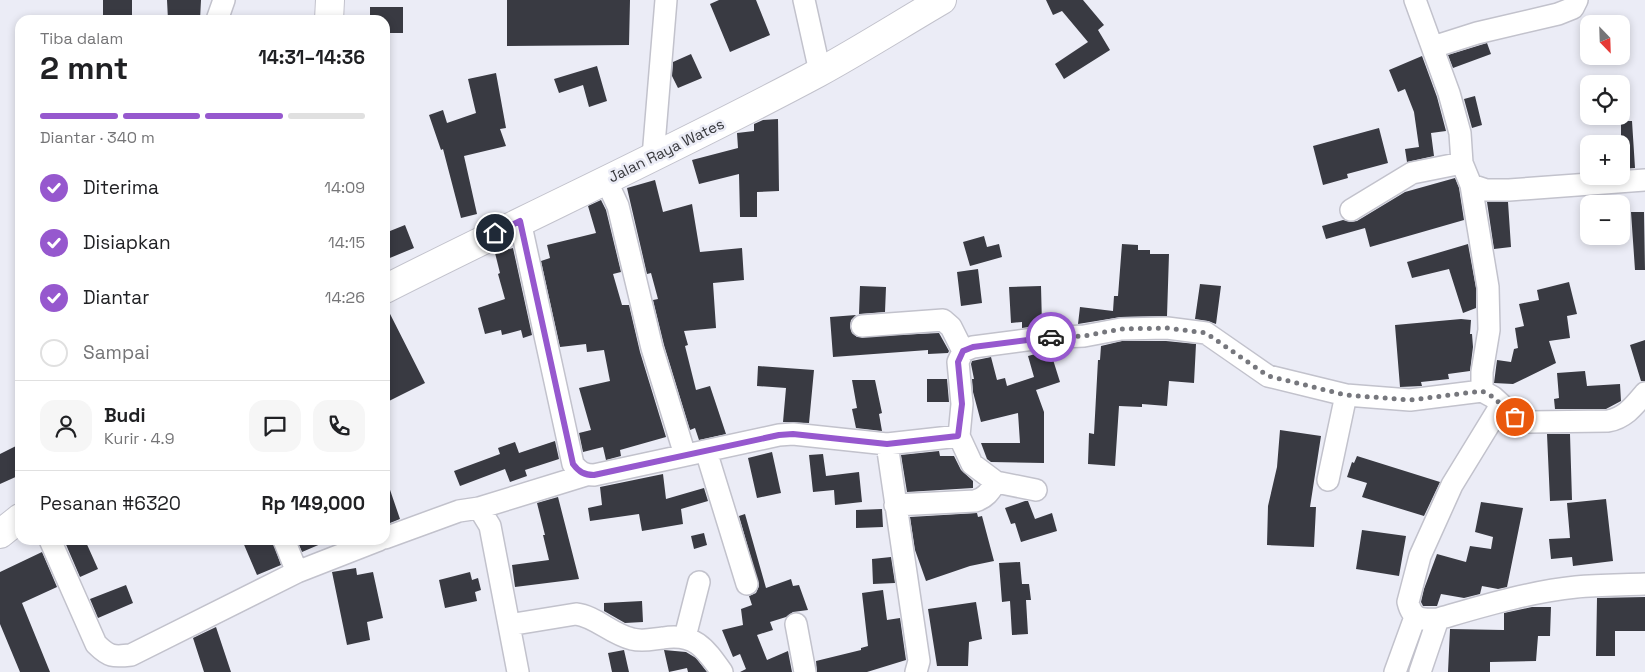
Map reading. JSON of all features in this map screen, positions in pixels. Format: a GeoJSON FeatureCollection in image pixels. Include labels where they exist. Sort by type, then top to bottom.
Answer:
{"type":"FeatureCollection","features":[{"type":"Feature","properties":{"kind":"main road"},"geometry":{"type":"LineString","coordinates":[[329,15],[330,0]]}},
{"type":"Feature","properties":{"kind":"main road","name":"Jalan Raya Wates"},"geometry":{"type":"LineString","coordinates":[[390,286],[653,157],[820,72],[942,0]]}},
{"type":"Feature","properties":{"kind":"main road"},"geometry":{"type":"LineString","coordinates":[[0,534],[15,522]]}},
{"type":"Feature","properties":{"kind":"street"},"geometry":{"type":"LineString","coordinates":[[218,15],[224,0]]}},
{"type":"Feature","properties":{"kind":"street"},"geometry":{"type":"LineString","coordinates":[[653,157],[666,0]]}},
{"type":"Feature","properties":{"kind":"street"},"geometry":{"type":"LineString","coordinates":[[804,0],[820,72]]}},
{"type":"Feature","properties":{"kind":"street"},"geometry":{"type":"LineString","coordinates":[[1415,0],[1449,94],[1460,133],[1462,163],[1471,185],[1488,287],[1489,330],[1482,372],[1482,391]]}},
{"type":"Feature","properties":{"kind":"street"},"geometry":{"type":"LineString","coordinates":[[1433,47],[1477,33],[1558,14],[1573,8],[1577,0]]}},
{"type":"Feature","properties":{"kind":"street"},"geometry":{"type":"LineString","coordinates":[[1351,210],[1412,173],[1462,163]]}},
{"type":"Feature","properties":{"kind":"street"},"geometry":{"type":"LineString","coordinates":[[606,180],[618,206],[652,348],[685,455]]}},
{"type":"Feature","properties":{"kind":"street"},"geometry":{"type":"LineString","coordinates":[[1471,185],[1486,190],[1509,190],[1645,180]]}},
{"type":"Feature","properties":{"kind":"street"},"geometry":{"type":"LineString","coordinates":[[520,221],[573,464],[586,475]]}},
{"type":"Feature","properties":{"kind":"street"},"geometry":{"type":"LineString","coordinates":[[862,326],[943,320],[951,327],[963,351]]}},
{"type":"Feature","properties":{"kind":"street"},"geometry":{"type":"LineString","coordinates":[[1036,490],[996,482],[972,464],[958,436],[962,404],[958,362],[963,351],[973,347],[1041,338],[1084,336],[1121,329],[1167,328],[1206,333],[1268,376],[1346,395],[1410,400],[1482,391],[1493,397],[1515,417],[1529,422],[1608,421],[1624,416],[1645,393]]}},
{"type":"Feature","properties":{"kind":"street"},"geometry":{"type":"LineString","coordinates":[[1328,480],[1346,395]]}},
{"type":"Feature","properties":{"kind":"street"},"geometry":{"type":"LineString","coordinates":[[1395,672],[1415,618],[1408,602],[1420,556],[1452,485],[1501,405]]}},
{"type":"Feature","properties":{"kind":"street"},"geometry":{"type":"LineString","coordinates":[[390,536],[459,511],[479,508],[586,475],[594,475],[779,435],[793,434],[887,444],[958,436]]}},
{"type":"Feature","properties":{"kind":"street"},"geometry":{"type":"LineString","coordinates":[[887,444],[920,661],[916,672]]}},
{"type":"Feature","properties":{"kind":"street"},"geometry":{"type":"LineString","coordinates":[[706,451],[747,584]]}},
{"type":"Feature","properties":{"kind":"street"},"geometry":{"type":"LineString","coordinates":[[895,505],[975,501],[982,499],[989,493],[996,482]]}},
{"type":"Feature","properties":{"kind":"street"},"geometry":{"type":"LineString","coordinates":[[479,508],[490,526],[518,672]]}},
{"type":"Feature","properties":{"kind":"street"},"geometry":{"type":"LineString","coordinates":[[52,545],[96,644],[108,663],[116,657],[131,655],[297,572],[366,545]]}},
{"type":"Feature","properties":{"kind":"street"},"geometry":{"type":"LineString","coordinates":[[286,545],[297,572]]}},
{"type":"Feature","properties":{"kind":"street"},"geometry":{"type":"LineString","coordinates":[[686,636],[699,582]]}},
{"type":"Feature","properties":{"kind":"street"},"geometry":{"type":"LineString","coordinates":[[1415,618],[1424,620],[1438,619],[1496,602],[1575,587],[1645,584]]}},
{"type":"Feature","properties":{"kind":"street"},"geometry":{"type":"LineString","coordinates":[[509,625],[576,614],[587,615],[607,629],[632,639],[644,641],[686,636],[698,643],[722,672]]}},
{"type":"Feature","properties":{"kind":"street"},"geometry":{"type":"LineString","coordinates":[[1420,672],[1438,619]]}},
{"type":"Feature","properties":{"kind":"street"},"geometry":{"type":"LineString","coordinates":[[796,624],[805,672]]}},
{"type":"Feature","properties":{"kind":"building"},"geometry":{"type":"Polygon","coordinates":[[[103,0],[132,0],[132,15],[103,15],[103,0]]]}},
{"type":"Feature","properties":{"kind":"building"},"geometry":{"type":"Polygon","coordinates":[[[167,0],[201,0],[200,15],[168,15],[167,0]]]}},
{"type":"Feature","properties":{"kind":"building"},"geometry":{"type":"Polygon","coordinates":[[[507,0],[630,0],[629,45],[507,46],[507,0]]]}},
{"type":"Feature","properties":{"kind":"building"},"geometry":{"type":"Polygon","coordinates":[[[719,0],[756,0],[770,35],[730,52],[710,4],[719,0]]]}},
{"type":"Feature","properties":{"kind":"building"},"geometry":{"type":"Polygon","coordinates":[[[1046,0],[1083,0],[1104,25],[1098,30],[1110,50],[1064,79],[1055,64],[1088,42],[1062,11],[1053,15],[1046,0]]]}},
{"type":"Feature","properties":{"kind":"building"},"geometry":{"type":"Polygon","coordinates":[[[370,7],[403,7],[403,33],[390,33],[390,15],[370,15],[370,7]]]}},
{"type":"Feature","properties":{"kind":"building"},"geometry":{"type":"Polygon","coordinates":[[[1487,43],[1491,54],[1453,68],[1448,55],[1487,43]]]}},
{"type":"Feature","properties":{"kind":"building"},"geometry":{"type":"Polygon","coordinates":[[[691,54],[702,78],[678,88],[672,76],[673,62],[691,54]]]}},
{"type":"Feature","properties":{"kind":"building"},"geometry":{"type":"Polygon","coordinates":[[[1422,56],[1437,97],[1446,131],[1431,133],[1434,156],[1407,162],[1405,149],[1419,147],[1414,112],[1405,89],[1398,92],[1389,70],[1422,56]]]}},
{"type":"Feature","properties":{"kind":"building"},"geometry":{"type":"Polygon","coordinates":[[[597,66],[607,101],[589,107],[583,85],[559,93],[554,79],[597,66]]]}},
{"type":"Feature","properties":{"kind":"building"},"geometry":{"type":"Polygon","coordinates":[[[496,73],[506,128],[500,129],[506,146],[464,156],[477,214],[461,218],[443,149],[441,150],[429,115],[443,110],[447,123],[476,113],[468,79],[496,73]]]}},
{"type":"Feature","properties":{"kind":"building"},"geometry":{"type":"Polygon","coordinates":[[[1475,96],[1482,125],[1472,128],[1464,99],[1475,96]]]}},
{"type":"Feature","properties":{"kind":"building"},"geometry":{"type":"Polygon","coordinates":[[[778,119],[779,191],[757,192],[757,217],[740,217],[739,174],[699,184],[692,160],[738,148],[737,133],[754,131],[754,124],[763,120],[778,119]]]}},
{"type":"Feature","properties":{"kind":"building"},"geometry":{"type":"Polygon","coordinates":[[[1630,121],[1632,121],[1635,168],[1630,168],[1630,135],[1621,135],[1621,125],[1630,125],[1630,121]]]}},
{"type":"Feature","properties":{"kind":"building"},"geometry":{"type":"Polygon","coordinates":[[[1379,128],[1388,163],[1347,174],[1348,178],[1323,185],[1313,146],[1379,128]]]}},
{"type":"Feature","properties":{"kind":"building"},"geometry":{"type":"Polygon","coordinates":[[[1455,178],[1459,188],[1464,220],[1370,247],[1365,228],[1326,239],[1322,226],[1343,220],[1357,221],[1405,192],[1455,178]]]}},
{"type":"Feature","properties":{"kind":"building"},"geometry":{"type":"Polygon","coordinates":[[[655,180],[663,212],[692,204],[700,252],[742,248],[744,280],[713,283],[716,328],[684,331],[688,345],[685,346],[696,390],[710,386],[726,434],[699,440],[695,428],[690,430],[664,345],[653,300],[658,299],[651,273],[647,274],[627,188],[655,180]]]}},
{"type":"Feature","properties":{"kind":"building"},"geometry":{"type":"Polygon","coordinates":[[[601,200],[606,210],[621,272],[613,274],[622,305],[629,305],[640,352],[666,437],[620,450],[621,456],[606,460],[603,447],[583,452],[579,433],[591,430],[579,388],[610,381],[604,350],[587,352],[586,344],[560,347],[541,261],[550,258],[547,245],[596,233],[588,206],[601,200]]]}},
{"type":"Feature","properties":{"kind":"building"},"geometry":{"type":"Polygon","coordinates":[[[1487,202],[1508,202],[1511,247],[1494,249],[1487,202]]]}},
{"type":"Feature","properties":{"kind":"building"},"geometry":{"type":"Polygon","coordinates":[[[1631,212],[1644,212],[1645,270],[1635,270],[1631,212]]]}},
{"type":"Feature","properties":{"kind":"building"},"geometry":{"type":"Polygon","coordinates":[[[405,225],[414,248],[390,258],[390,231],[405,225]]]}},
{"type":"Feature","properties":{"kind":"building"},"geometry":{"type":"Polygon","coordinates":[[[984,236],[987,247],[999,244],[1002,257],[970,266],[963,242],[984,236]]]}},
{"type":"Feature","properties":{"kind":"building"},"geometry":{"type":"Polygon","coordinates":[[[1122,244],[1138,245],[1138,250],[1150,250],[1150,254],[1169,254],[1167,316],[1121,317],[1078,324],[1080,307],[1113,311],[1114,296],[1118,296],[1122,244]]]}},
{"type":"Feature","properties":{"kind":"building"},"geometry":{"type":"Polygon","coordinates":[[[1468,244],[1476,288],[1476,308],[1463,313],[1449,269],[1412,278],[1407,262],[1468,244]]]}},
{"type":"Feature","properties":{"kind":"building"},"geometry":{"type":"Polygon","coordinates":[[[513,248],[532,335],[523,338],[521,330],[502,335],[501,330],[485,334],[478,308],[505,299],[498,274],[500,273],[495,253],[513,248]]]}},
{"type":"Feature","properties":{"kind":"building"},"geometry":{"type":"Polygon","coordinates":[[[978,269],[982,303],[961,306],[957,272],[978,269]]]}},
{"type":"Feature","properties":{"kind":"building"},"geometry":{"type":"Polygon","coordinates":[[[1569,282],[1577,314],[1567,316],[1570,338],[1549,341],[1556,363],[1513,384],[1494,383],[1497,360],[1511,362],[1514,349],[1518,348],[1515,328],[1524,326],[1519,304],[1539,300],[1537,290],[1569,282]]]}},
{"type":"Feature","properties":{"kind":"building"},"geometry":{"type":"Polygon","coordinates":[[[1200,284],[1221,286],[1216,324],[1195,319],[1200,284]]]}},
{"type":"Feature","properties":{"kind":"building"},"geometry":{"type":"Polygon","coordinates":[[[860,286],[886,287],[885,312],[859,314],[860,286]]]}},
{"type":"Feature","properties":{"kind":"building"},"geometry":{"type":"Polygon","coordinates":[[[1041,286],[1042,325],[1022,328],[1022,322],[1011,323],[1009,287],[1041,286]]]}},
{"type":"Feature","properties":{"kind":"building"},"geometry":{"type":"Polygon","coordinates":[[[390,314],[425,383],[390,400],[390,314]]]}},
{"type":"Feature","properties":{"kind":"building"},"geometry":{"type":"Polygon","coordinates":[[[856,315],[851,320],[850,326],[852,333],[857,337],[939,333],[949,351],[948,353],[928,354],[928,350],[833,357],[830,317],[856,315]]]}},
{"type":"Feature","properties":{"kind":"building"},"geometry":{"type":"Polygon","coordinates":[[[1461,319],[1471,320],[1470,334],[1472,334],[1473,347],[1470,371],[1448,374],[1449,379],[1421,382],[1422,386],[1400,387],[1395,325],[1461,319]]]}},
{"type":"Feature","properties":{"kind":"building"},"geometry":{"type":"Polygon","coordinates":[[[1645,340],[1645,381],[1641,381],[1630,345],[1645,340]]]}},
{"type":"Feature","properties":{"kind":"building"},"geometry":{"type":"Polygon","coordinates":[[[1122,341],[1166,341],[1196,344],[1194,383],[1169,381],[1167,406],[1142,404],[1142,407],[1119,406],[1115,466],[1088,464],[1089,433],[1094,434],[1098,360],[1100,360],[1101,346],[1122,341]]]}},
{"type":"Feature","properties":{"kind":"building"},"geometry":{"type":"Polygon","coordinates":[[[1050,350],[1060,382],[1036,390],[1044,412],[1044,463],[991,462],[987,459],[981,443],[1020,443],[1018,413],[981,422],[973,392],[972,361],[991,357],[997,380],[1005,378],[1007,386],[1034,377],[1028,356],[1050,350]]]}},
{"type":"Feature","properties":{"kind":"building"},"geometry":{"type":"Polygon","coordinates":[[[758,366],[814,370],[809,423],[783,422],[786,388],[757,386],[758,366]]]}},
{"type":"Feature","properties":{"kind":"building"},"geometry":{"type":"Polygon","coordinates":[[[1585,371],[1587,386],[1620,384],[1621,401],[1606,409],[1555,409],[1554,399],[1559,398],[1557,373],[1585,371]]]}},
{"type":"Feature","properties":{"kind":"building"},"geometry":{"type":"Polygon","coordinates":[[[927,379],[947,379],[949,402],[927,402],[927,379]]]}},
{"type":"Feature","properties":{"kind":"building"},"geometry":{"type":"Polygon","coordinates":[[[852,380],[875,380],[882,413],[879,414],[882,431],[856,428],[852,409],[857,408],[852,380]]]}},
{"type":"Feature","properties":{"kind":"building"},"geometry":{"type":"Polygon","coordinates":[[[1280,430],[1321,436],[1310,507],[1316,507],[1314,547],[1267,545],[1268,506],[1277,467],[1280,430]]]}},
{"type":"Feature","properties":{"kind":"building"},"geometry":{"type":"Polygon","coordinates":[[[1547,434],[1570,434],[1572,500],[1550,501],[1547,434]]]}},
{"type":"Feature","properties":{"kind":"building"},"geometry":{"type":"Polygon","coordinates":[[[555,441],[559,459],[525,470],[527,476],[510,482],[505,469],[460,486],[454,471],[500,454],[498,448],[515,442],[519,453],[555,441]]]}},
{"type":"Feature","properties":{"kind":"building"},"geometry":{"type":"Polygon","coordinates":[[[15,446],[15,477],[0,484],[0,454],[15,446]]]}},
{"type":"Feature","properties":{"kind":"building"},"geometry":{"type":"Polygon","coordinates":[[[939,451],[940,456],[954,456],[961,470],[973,481],[973,488],[907,492],[901,455],[939,451]]]}},
{"type":"Feature","properties":{"kind":"building"},"geometry":{"type":"Polygon","coordinates":[[[772,452],[781,493],[757,498],[748,458],[772,452]]]}},
{"type":"Feature","properties":{"kind":"building"},"geometry":{"type":"Polygon","coordinates":[[[823,454],[826,476],[859,472],[862,502],[835,505],[834,490],[813,492],[809,455],[823,454]]]}},
{"type":"Feature","properties":{"kind":"building"},"geometry":{"type":"Polygon","coordinates":[[[1357,456],[1440,482],[1424,516],[1362,497],[1367,483],[1347,477],[1352,462],[1354,463],[1357,456]]]}},
{"type":"Feature","properties":{"kind":"building"},"geometry":{"type":"Polygon","coordinates":[[[663,474],[666,499],[704,488],[708,501],[681,509],[683,524],[642,531],[639,514],[590,521],[588,508],[602,505],[600,487],[663,474]]]}},
{"type":"Feature","properties":{"kind":"building"},"geometry":{"type":"Polygon","coordinates":[[[390,490],[400,519],[390,523],[390,490]]]}},
{"type":"Feature","properties":{"kind":"building"},"geometry":{"type":"Polygon","coordinates":[[[558,497],[579,579],[515,587],[512,565],[549,560],[537,503],[558,497]]]}},
{"type":"Feature","properties":{"kind":"building"},"geometry":{"type":"Polygon","coordinates":[[[1606,499],[1613,561],[1573,566],[1572,557],[1551,559],[1549,539],[1570,538],[1567,503],[1606,499]]]}},
{"type":"Feature","properties":{"kind":"building"},"geometry":{"type":"Polygon","coordinates":[[[1028,501],[1035,519],[1052,513],[1057,531],[1021,542],[1015,523],[1011,524],[1005,508],[1028,501]]]}},
{"type":"Feature","properties":{"kind":"building"},"geometry":{"type":"Polygon","coordinates":[[[1481,502],[1523,508],[1507,587],[1498,589],[1482,586],[1480,594],[1464,598],[1441,594],[1437,606],[1423,606],[1421,602],[1424,589],[1437,554],[1466,562],[1470,546],[1491,549],[1493,537],[1475,532],[1481,502]]]}},
{"type":"Feature","properties":{"kind":"building"},"geometry":{"type":"Polygon","coordinates":[[[882,509],[883,527],[856,528],[856,510],[882,509]]]}},
{"type":"Feature","properties":{"kind":"building"},"geometry":{"type":"Polygon","coordinates":[[[977,513],[978,517],[982,516],[994,561],[970,566],[926,581],[915,550],[910,517],[977,513]]]}},
{"type":"Feature","properties":{"kind":"building"},"geometry":{"type":"Polygon","coordinates":[[[745,514],[766,588],[791,579],[793,586],[799,585],[808,610],[793,612],[786,617],[770,622],[773,630],[757,635],[767,660],[788,651],[792,672],[740,672],[746,669],[740,654],[733,657],[722,630],[743,625],[741,609],[752,605],[749,596],[756,593],[759,586],[739,516],[745,514]]]}},
{"type":"Feature","properties":{"kind":"building"},"geometry":{"type":"Polygon","coordinates":[[[1362,530],[1406,536],[1399,576],[1356,569],[1362,530]]]}},
{"type":"Feature","properties":{"kind":"building"},"geometry":{"type":"Polygon","coordinates":[[[704,533],[707,545],[694,549],[691,536],[704,533]]]}},
{"type":"Feature","properties":{"kind":"building"},"geometry":{"type":"Polygon","coordinates":[[[66,545],[87,545],[98,569],[80,577],[66,545]]]}},
{"type":"Feature","properties":{"kind":"building"},"geometry":{"type":"Polygon","coordinates":[[[244,545],[274,545],[281,565],[257,575],[244,545]]]}},
{"type":"Feature","properties":{"kind":"building"},"geometry":{"type":"Polygon","coordinates":[[[299,545],[318,545],[302,552],[299,545]]]}},
{"type":"Feature","properties":{"kind":"building"},"geometry":{"type":"Polygon","coordinates":[[[42,552],[57,587],[22,603],[50,672],[20,672],[0,624],[0,572],[42,552]]]}},
{"type":"Feature","properties":{"kind":"building"},"geometry":{"type":"Polygon","coordinates":[[[891,557],[895,583],[873,584],[872,559],[891,557]]]}},
{"type":"Feature","properties":{"kind":"building"},"geometry":{"type":"Polygon","coordinates":[[[1020,562],[1022,584],[1029,584],[1031,600],[1026,600],[1028,634],[1012,635],[1010,601],[1002,602],[999,563],[1020,562]]]}},
{"type":"Feature","properties":{"kind":"building"},"geometry":{"type":"Polygon","coordinates":[[[356,568],[357,575],[373,572],[383,618],[367,622],[370,640],[347,645],[332,572],[356,568]]]}},
{"type":"Feature","properties":{"kind":"building"},"geometry":{"type":"Polygon","coordinates":[[[470,572],[472,580],[478,578],[481,590],[475,592],[477,601],[445,608],[439,580],[470,572]]]}},
{"type":"Feature","properties":{"kind":"building"},"geometry":{"type":"Polygon","coordinates":[[[126,585],[133,603],[98,618],[90,599],[126,585]]]}},
{"type":"Feature","properties":{"kind":"building"},"geometry":{"type":"Polygon","coordinates":[[[883,590],[887,620],[900,618],[906,660],[867,672],[817,672],[816,661],[861,650],[861,648],[868,646],[862,593],[883,590]]]}},
{"type":"Feature","properties":{"kind":"building"},"geometry":{"type":"Polygon","coordinates":[[[1645,597],[1645,631],[1615,631],[1615,656],[1596,656],[1597,598],[1645,597]]]}},
{"type":"Feature","properties":{"kind":"building"},"geometry":{"type":"Polygon","coordinates":[[[642,601],[643,622],[625,623],[604,611],[604,603],[642,601]]]}},
{"type":"Feature","properties":{"kind":"building"},"geometry":{"type":"Polygon","coordinates":[[[976,602],[982,639],[969,642],[968,666],[937,666],[928,609],[976,602]]]}},
{"type":"Feature","properties":{"kind":"building"},"geometry":{"type":"Polygon","coordinates":[[[1532,607],[1551,607],[1550,636],[1538,636],[1536,661],[1490,662],[1490,672],[1448,672],[1450,629],[1504,630],[1504,613],[1532,607]]]}},
{"type":"Feature","properties":{"kind":"building"},"geometry":{"type":"Polygon","coordinates":[[[216,627],[231,672],[204,672],[193,638],[216,627]]]}},
{"type":"Feature","properties":{"kind":"building"},"geometry":{"type":"Polygon","coordinates":[[[624,650],[629,672],[612,672],[608,653],[624,650]]]}},
{"type":"Feature","properties":{"kind":"building"},"geometry":{"type":"Polygon","coordinates":[[[664,650],[686,652],[696,658],[707,672],[688,672],[687,668],[669,672],[664,650]]]}},
{"type":"Feature","properties":{"kind":"way so far"},"geometry":{"type":"LineString","coordinates":[[1051,337],[1084,336],[1121,329],[1167,328],[1206,333],[1268,376],[1346,395],[1410,400],[1482,391],[1493,397],[1515,417]]}},
{"type":"Feature","properties":{"kind":"route"},"geometry":{"type":"LineString","coordinates":[[495,233],[520,221],[573,464],[586,475],[594,475],[706,451],[734,443],[779,435],[793,434],[887,444],[958,436],[962,404],[958,362],[963,351],[973,347],[1051,337]]}}]}
